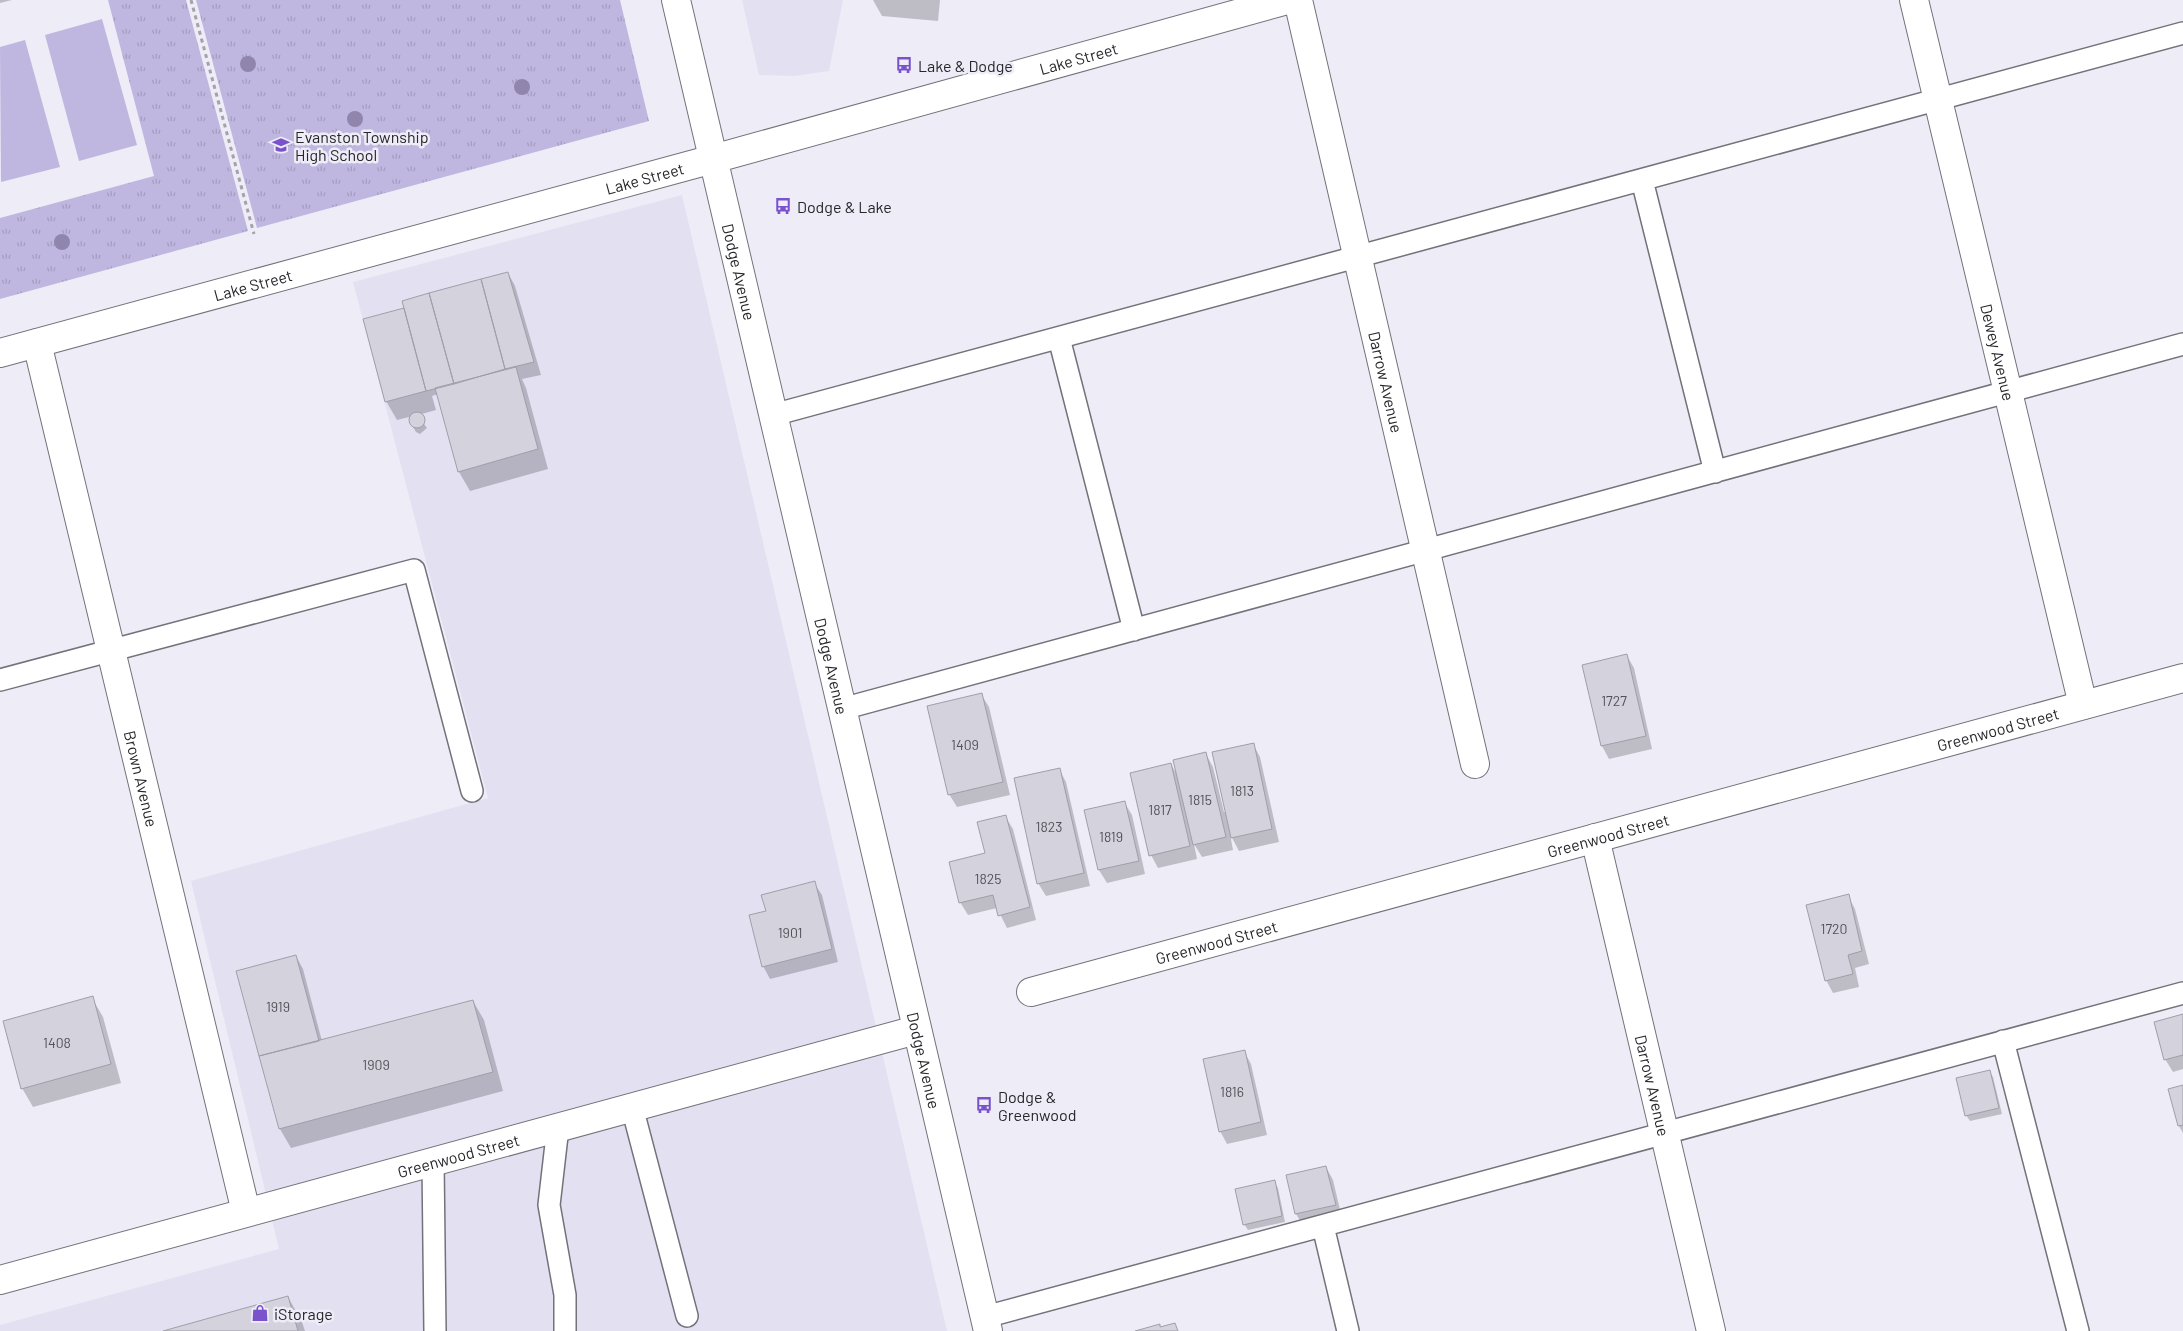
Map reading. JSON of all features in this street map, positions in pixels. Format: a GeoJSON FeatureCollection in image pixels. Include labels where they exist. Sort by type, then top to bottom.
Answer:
{"type":"FeatureCollection","features":[{"type":"Feature","properties":{"kind":"street","name":"Dodge Avenue"},"geometry":{"type":"LineString","coordinates":[[676,0],[916,1030],[987,1324]]}},
{"type":"Feature","properties":{"kind":"street","name":"Lake Street"},"geometry":{"type":"LineString","coordinates":[[0,353],[713,159],[1287,0]]}},
{"type":"Feature","properties":{"kind":"street","name":"Darrow Avenue"},"geometry":{"type":"LineString","coordinates":[[1298,0],[1475,764]]}},
{"type":"Feature","properties":{"kind":"street","name":"Dewey Avenue"},"geometry":{"type":"LineString","coordinates":[[1914,0],[2083,706]]}},
{"type":"Feature","properties":{"kind":"street","name":"Brown Avenue"},"geometry":{"type":"LineString","coordinates":[[37,344],[246,1212]]}},
{"type":"Feature","properties":{"kind":"street","name":"Greenwood Street"},"geometry":{"type":"LineString","coordinates":[[1031,992],[2183,678]]}},
{"type":"Feature","properties":{"kind":"street","name":"Darrow Avenue"},"geometry":{"type":"LineString","coordinates":[[1595,838],[1711,1331]]}},
{"type":"Feature","properties":{"kind":"street","name":"Greenwood Street"},"geometry":{"type":"LineString","coordinates":[[0,1280],[916,1030]]}},
{"type":"Feature","properties":{"kind":"lane"},"geometry":{"type":"LineString","coordinates":[[773,415],[2183,33]]}},
{"type":"Feature","properties":{"kind":"lane"},"geometry":{"type":"LineString","coordinates":[[1642,180],[1715,472]]}},
{"type":"Feature","properties":{"kind":"lane"},"geometry":{"type":"LineString","coordinates":[[1059,338],[1134,630]]}},
{"type":"Feature","properties":{"kind":"lane"},"geometry":{"type":"LineString","coordinates":[[842,709],[2183,344]]}},
{"type":"Feature","properties":{"kind":"lane"},"geometry":{"type":"LineString","coordinates":[[0,680],[414,570],[472,791]]}},
{"type":"Feature","properties":{"kind":"lane"},"geometry":{"type":"LineString","coordinates":[[987,1324],[1322,1226],[2183,993]]}},
{"type":"Feature","properties":{"kind":"lane"},"geometry":{"type":"LineString","coordinates":[[2004,1042],[2078,1331]]}},
{"type":"Feature","properties":{"kind":"lane"},"geometry":{"type":"LineString","coordinates":[[632,1107],[687,1316]]}},
{"type":"Feature","properties":{"kind":"lane"},"geometry":{"type":"LineString","coordinates":[[558,1127],[549,1205],[565,1295],[565,1331]]}},
{"type":"Feature","properties":{"kind":"lane"},"geometry":{"type":"LineString","coordinates":[[433,1162],[435,1331]]}},
{"type":"Feature","properties":{"kind":"lane"},"geometry":{"type":"LineString","coordinates":[[1322,1226],[1348,1331]]}},
{"type":"Feature","properties":{"kind":"path"},"geometry":{"type":"LineString","coordinates":[[191,0],[254,234]]}},
{"type":"Feature","properties":{"kind":"shaded area"},"geometry":{"type":"Polygon","coordinates":[[[742,0],[843,0],[829,71],[795,76],[759,75],[742,0]]]}},
{"type":"Feature","properties":{"kind":"shaded area"},"geometry":{"type":"Polygon","coordinates":[[[682,195],[947,1331],[0,1331],[0,1325],[279,1249],[191,881],[488,798],[353,282],[682,195]]]}},
{"type":"Feature","properties":{"kind":"green space"},"geometry":{"type":"Polygon","coordinates":[[[108,0],[186,0],[248,231],[0,299],[0,218],[154,176],[108,0]]]}},
{"type":"Feature","properties":{"kind":"green space"},"geometry":{"type":"Polygon","coordinates":[[[196,0],[620,0],[649,121],[257,228],[196,0]]]}},
{"type":"Feature","properties":{"kind":"green space"},"geometry":{"type":"Polygon","coordinates":[[[102,19],[137,145],[79,161],[45,35],[102,19]]]}},
{"type":"Feature","properties":{"kind":"green space"},"geometry":{"type":"Polygon","coordinates":[[[25,40],[60,167],[1,182],[0,47],[25,40]]]}},
{"type":"Feature","properties":{"kind":"building"},"geometry":{"type":"Polygon","coordinates":[[[508,272],[534,362],[505,369],[481,279],[508,272]]]}},
{"type":"Feature","properties":{"kind":"building"},"geometry":{"type":"Polygon","coordinates":[[[481,279],[505,369],[454,384],[429,293],[481,279]]]}},
{"type":"Feature","properties":{"kind":"building"},"geometry":{"type":"Polygon","coordinates":[[[429,293],[454,384],[426,391],[402,301],[429,293]]]}},
{"type":"Feature","properties":{"kind":"building"},"geometry":{"type":"Polygon","coordinates":[[[404,308],[426,391],[385,402],[363,319],[404,308]]]}},
{"type":"Feature","properties":{"kind":"building"},"geometry":{"type":"Polygon","coordinates":[[[516,367],[538,449],[458,472],[435,388],[516,367]]]}},
{"type":"Feature","properties":{"kind":"building"},"geometry":{"type":"Polygon","coordinates":[[[417,412],[425,420],[417,428],[409,420],[417,412]]]}},
{"type":"Feature","properties":{"kind":"building"},"geometry":{"type":"Polygon","coordinates":[[[1627,654],[1646,736],[1601,746],[1582,665],[1627,654]]]}},
{"type":"Feature","properties":{"kind":"building"},"geometry":{"type":"Polygon","coordinates":[[[982,693],[1003,782],[948,795],[927,706],[982,693]]]}},
{"type":"Feature","properties":{"kind":"building"},"geometry":{"type":"Polygon","coordinates":[[[1254,743],[1272,829],[1231,838],[1212,752],[1254,743]]]}},
{"type":"Feature","properties":{"kind":"building"},"geometry":{"type":"Polygon","coordinates":[[[1206,752],[1226,837],[1193,845],[1173,760],[1206,752]]]}},
{"type":"Feature","properties":{"kind":"building"},"geometry":{"type":"Polygon","coordinates":[[[1171,763],[1190,846],[1149,856],[1130,773],[1171,763]]]}},
{"type":"Feature","properties":{"kind":"building"},"geometry":{"type":"Polygon","coordinates":[[[1060,768],[1084,873],[1037,884],[1014,778],[1060,768]]]}},
{"type":"Feature","properties":{"kind":"building"},"geometry":{"type":"Polygon","coordinates":[[[1125,801],[1139,861],[1098,870],[1084,810],[1125,801]]]}},
{"type":"Feature","properties":{"kind":"building"},"geometry":{"type":"Polygon","coordinates":[[[1006,815],[1030,907],[998,916],[993,895],[959,903],[949,862],[985,853],[977,822],[1006,815]]]}},
{"type":"Feature","properties":{"kind":"building"},"geometry":{"type":"Polygon","coordinates":[[[815,881],[832,949],[762,967],[749,915],[766,911],[761,895],[815,881]]]}},
{"type":"Feature","properties":{"kind":"building"},"geometry":{"type":"Polygon","coordinates":[[[1849,894],[1862,951],[1848,955],[1853,974],[1825,981],[1806,905],[1849,894]]]}},
{"type":"Feature","properties":{"kind":"building"},"geometry":{"type":"Polygon","coordinates":[[[296,955],[319,1041],[259,1056],[236,971],[296,955]]]}},
{"type":"Feature","properties":{"kind":"building"},"geometry":{"type":"Polygon","coordinates":[[[93,996],[111,1064],[21,1089],[3,1021],[93,996]]]}},
{"type":"Feature","properties":{"kind":"building"},"geometry":{"type":"Polygon","coordinates":[[[473,1000],[493,1072],[279,1129],[259,1056],[473,1000]]]}},
{"type":"Feature","properties":{"kind":"building"},"geometry":{"type":"Polygon","coordinates":[[[2183,1014],[2183,1055],[2164,1060],[2154,1022],[2183,1014]]]}},
{"type":"Feature","properties":{"kind":"building"},"geometry":{"type":"Polygon","coordinates":[[[1245,1050],[1261,1122],[1219,1132],[1203,1059],[1245,1050]]]}},
{"type":"Feature","properties":{"kind":"building"},"geometry":{"type":"Polygon","coordinates":[[[1990,1070],[1999,1108],[1965,1116],[1956,1078],[1990,1070]]]}},
{"type":"Feature","properties":{"kind":"building"},"geometry":{"type":"Polygon","coordinates":[[[2183,1085],[2183,1125],[2178,1126],[2168,1089],[2183,1085]]]}},
{"type":"Feature","properties":{"kind":"building"},"geometry":{"type":"Polygon","coordinates":[[[1326,1166],[1336,1205],[1295,1214],[1286,1175],[1326,1166]]]}},
{"type":"Feature","properties":{"kind":"building"},"geometry":{"type":"Polygon","coordinates":[[[1275,1180],[1282,1216],[1243,1225],[1235,1189],[1275,1180]]]}},
{"type":"Feature","properties":{"kind":"building","name":"iStorage"},"geometry":{"type":"Polygon","coordinates":[[[288,1296],[298,1331],[163,1331],[288,1296]]]}},
{"type":"Feature","properties":{"kind":"building"},"geometry":{"type":"Polygon","coordinates":[[[1175,1323],[1178,1331],[1135,1331],[1160,1324],[1160,1327],[1175,1323]]]}},
{"type":"Feature","properties":{"kind":"place","name":"Lake & Dodge"},"geometry":{"type":"Point","coordinates":[904,65]}},
{"type":"Feature","properties":{"kind":"place","name":"Evanston Township High School"},"geometry":{"type":"Point","coordinates":[281,145]}},
{"type":"Feature","properties":{"kind":"place","name":"Dodge & Lake"},"geometry":{"type":"Point","coordinates":[783,206]}},
{"type":"Feature","properties":{"kind":"place","name":"Dodge & Greenwood"},"geometry":{"type":"Point","coordinates":[984,1105]}},
{"type":"Feature","properties":{"kind":"place","name":"iStorage"},"geometry":{"type":"Point","coordinates":[260,1313]}}]}
